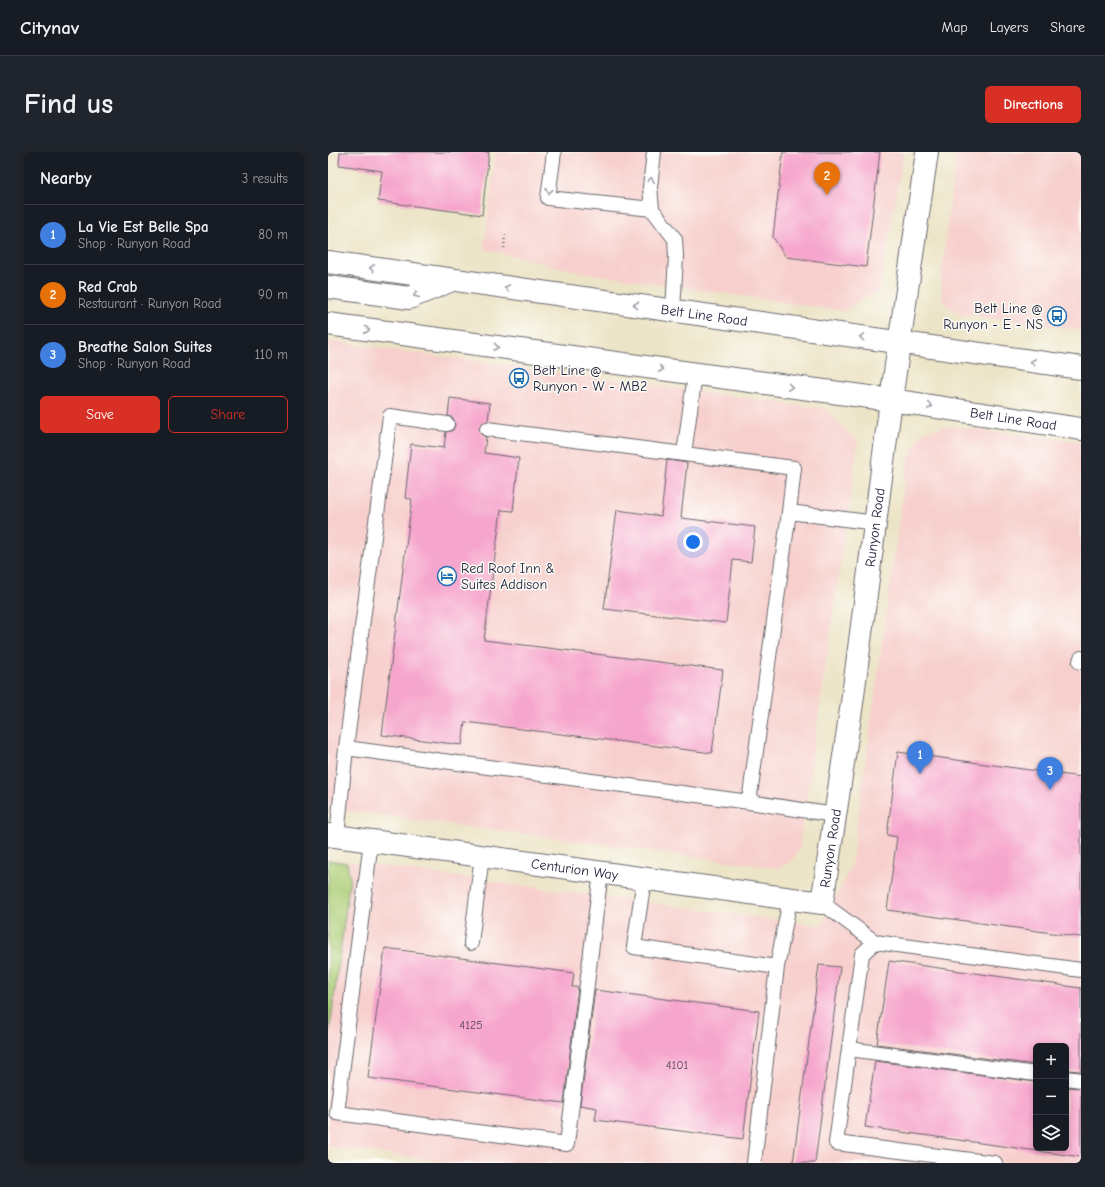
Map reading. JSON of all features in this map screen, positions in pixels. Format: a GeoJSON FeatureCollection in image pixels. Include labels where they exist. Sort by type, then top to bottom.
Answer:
{"type":"FeatureCollection","features":[{"type":"Feature","properties":{"kind":"main road","name":"Runyon Road"},"geometry":{"type":"LineString","coordinates":[[822,903],[876,523],[891,400],[927,152]]}},
{"type":"Feature","properties":{"kind":"main road","name":"Belt Line Road"},"geometry":{"type":"LineString","coordinates":[[328,262],[1081,368]]}},
{"type":"Feature","properties":{"kind":"main road"},"geometry":{"type":"LineString","coordinates":[[328,287],[409,298],[452,280]]}},
{"type":"Feature","properties":{"kind":"main road","name":"Belt Line Road"},"geometry":{"type":"LineString","coordinates":[[328,324],[891,400],[1081,429]]}},
{"type":"Feature","properties":{"kind":"main road","name":"Centurion Way"},"geometry":{"type":"LineString","coordinates":[[332,835],[822,903]]}},
{"type":"Feature","properties":{"kind":"lane"},"geometry":{"type":"LineString","coordinates":[[554,152],[548,198],[652,209]]}},
{"type":"Feature","properties":{"kind":"lane"},"geometry":{"type":"LineString","coordinates":[[654,152],[650,187],[652,209],[675,239],[676,256],[673,311]]}},
{"type":"Feature","properties":{"kind":"lane"},"geometry":{"type":"LineString","coordinates":[[684,454],[695,374]]}},
{"type":"Feature","properties":{"kind":"lane"},"geometry":{"type":"LineString","coordinates":[[332,835],[346,748],[390,416],[447,424]]}},
{"type":"Feature","properties":{"kind":"lane"},"geometry":{"type":"LineString","coordinates":[[487,429],[794,468],[749,802]]}},
{"type":"Feature","properties":{"kind":"lane"},"geometry":{"type":"LineString","coordinates":[[789,512],[876,523]]}},
{"type":"Feature","properties":{"kind":"lane"},"geometry":{"type":"LineString","coordinates":[[1080,662],[1081,658]]}},
{"type":"Feature","properties":{"kind":"lane"},"geometry":{"type":"LineString","coordinates":[[346,748],[749,802],[835,815]]}},
{"type":"Feature","properties":{"kind":"lane"},"geometry":{"type":"LineString","coordinates":[[371,840],[337,1113],[567,1144],[601,872]]}},
{"type":"Feature","properties":{"kind":"lane"},"geometry":{"type":"LineString","coordinates":[[471,942],[482,856]]}},
{"type":"Feature","properties":{"kind":"lane"},"geometry":{"type":"LineString","coordinates":[[644,879],[634,947],[777,967]]}},
{"type":"Feature","properties":{"kind":"lane"},"geometry":{"type":"LineString","coordinates":[[754,1163],[777,967],[790,899]]}},
{"type":"Feature","properties":{"kind":"lane"},"geometry":{"type":"LineString","coordinates":[[822,903],[875,942],[1081,970]]}},
{"type":"Feature","properties":{"kind":"lane"},"geometry":{"type":"LineString","coordinates":[[875,942],[862,954],[836,1143],[995,1163]]}},
{"type":"Feature","properties":{"kind":"lane"},"geometry":{"type":"LineString","coordinates":[[849,1049],[1033,1074]]}},
{"type":"Feature","properties":{"kind":"lane"},"geometry":{"type":"LineString","coordinates":[[1069,1078],[1081,1080]]}},
{"type":"Feature","properties":{"kind":"path"},"geometry":{"type":"LineString","coordinates":[[504,248],[505,234]]}},
{"type":"Feature","properties":{"kind":"shaded area"},"geometry":{"type":"Polygon","coordinates":[[[496,152],[904,152],[879,291],[842,311],[580,272],[484,249],[496,152]]]}},
{"type":"Feature","properties":{"kind":"shaded area"},"geometry":{"type":"Polygon","coordinates":[[[956,152],[1081,152],[1081,330],[960,314],[943,302],[941,278],[956,152]]]}},
{"type":"Feature","properties":{"kind":"shaded area"},"geometry":{"type":"Polygon","coordinates":[[[328,341],[826,409],[858,442],[799,850],[790,862],[778,868],[328,808],[328,341]]]}},
{"type":"Feature","properties":{"kind":"shaded area"},"geometry":{"type":"Polygon","coordinates":[[[947,426],[1081,442],[1081,1163],[452,1163],[328,1146],[328,859],[821,926],[851,867],[907,463],[922,433],[947,426]]]}},
{"type":"Feature","properties":{"kind":"green space"},"geometry":{"type":"Polygon","coordinates":[[[328,860],[347,863],[350,878],[328,1043],[328,860]]]}},
{"type":"Feature","properties":{"kind":"building"},"geometry":{"type":"Polygon","coordinates":[[[340,152],[489,152],[482,215],[378,201],[382,171],[339,165],[340,152]]]}},
{"type":"Feature","properties":{"kind":"building"},"geometry":{"type":"Polygon","coordinates":[[[783,152],[880,152],[866,267],[786,257],[773,237],[783,152]]]}},
{"type":"Feature","properties":{"kind":"building","name":"Red Roof Inn & Suites Addison"},"geometry":{"type":"Polygon","coordinates":[[[450,398],[490,403],[488,421],[481,424],[479,428],[482,435],[486,437],[484,453],[519,458],[513,511],[501,510],[484,640],[723,670],[712,753],[465,722],[462,745],[382,735],[412,499],[405,498],[411,444],[444,448],[446,432],[453,430],[455,425],[453,418],[448,416],[450,398]]]}},
{"type":"Feature","properties":{"kind":"building"},"geometry":{"type":"Polygon","coordinates":[[[667,460],[687,463],[681,518],[755,527],[751,562],[733,560],[726,623],[604,609],[617,510],[661,516],[667,460]]]}},
{"type":"Feature","properties":{"kind":"building"},"geometry":{"type":"Polygon","coordinates":[[[898,752],[1081,777],[1081,937],[887,910],[897,837],[887,835],[898,752]]]}},
{"type":"Feature","properties":{"kind":"building"},"geometry":{"type":"Polygon","coordinates":[[[385,948],[574,973],[572,987],[578,987],[564,1103],[368,1078],[385,948]]]}},
{"type":"Feature","properties":{"kind":"building"},"geometry":{"type":"Polygon","coordinates":[[[889,961],[1081,988],[1081,1071],[1069,1070],[1069,1043],[1033,1043],[1033,1065],[877,1044],[889,961]]]}},
{"type":"Feature","properties":{"kind":"building"},"geometry":{"type":"Polygon","coordinates":[[[819,965],[840,967],[815,1163],[793,1163],[819,965]]]}},
{"type":"Feature","properties":{"kind":"building"},"geometry":{"type":"Polygon","coordinates":[[[595,990],[759,1011],[743,1139],[595,1120],[597,1108],[580,1105],[595,990]]]}},
{"type":"Feature","properties":{"kind":"building"},"geometry":{"type":"Polygon","coordinates":[[[875,1061],[1033,1082],[1033,1150],[865,1127],[875,1061]]]}},
{"type":"Feature","properties":{"kind":"building"},"geometry":{"type":"Polygon","coordinates":[[[1069,1087],[1081,1088],[1081,1157],[1038,1151],[1069,1151],[1069,1087]]]}},
{"type":"Feature","properties":{"kind":"place","name":"Red Crab"},"geometry":{"type":"Point","coordinates":[827,195]}},
{"type":"Feature","properties":{"kind":"place","name":"Belt Line @ Runyon - E - NS"},"geometry":{"type":"Point","coordinates":[1057,316]}},
{"type":"Feature","properties":{"kind":"place","name":"Belt Line @ Runyon - W - MB2"},"geometry":{"type":"Point","coordinates":[519,378]}},
{"type":"Feature","properties":{"kind":"place","name":"Red Roof Inn & Suites Addison"},"geometry":{"type":"Point","coordinates":[447,576]}},
{"type":"Feature","properties":{"kind":"place","name":"La Vie Est Belle Spa"},"geometry":{"type":"Point","coordinates":[920,774]}},
{"type":"Feature","properties":{"kind":"place","name":"Breathe Salon Suites"},"geometry":{"type":"Point","coordinates":[1050,790]}}]}
